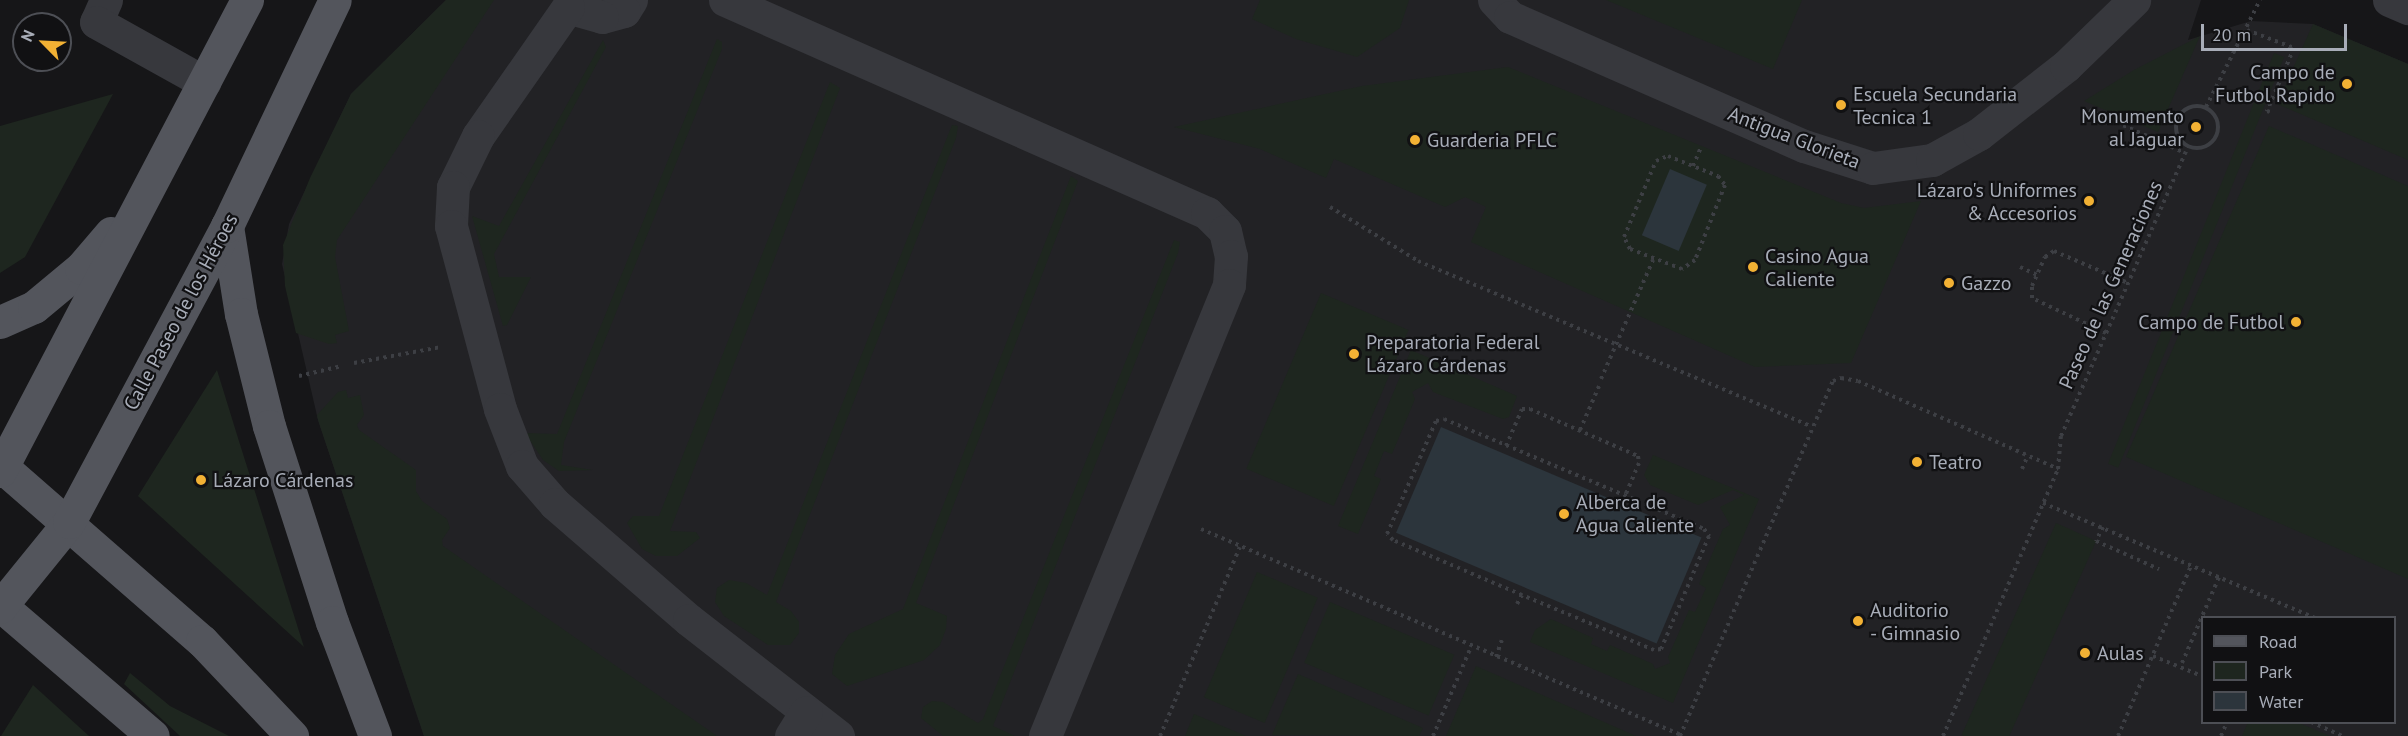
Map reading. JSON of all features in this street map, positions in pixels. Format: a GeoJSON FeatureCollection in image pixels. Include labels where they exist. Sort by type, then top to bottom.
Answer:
{"type":"FeatureCollection","features":[{"type":"Feature","properties":{"kind":"main road"},"geometry":{"type":"LineString","coordinates":[[247,0],[1,468],[69,522],[202,641],[292,736]]}},
{"type":"Feature","properties":{"kind":"main road","name":"Calle Paseo de los Héroes"},"geometry":{"type":"LineString","coordinates":[[0,606],[69,522],[227,226],[338,1]]}},
{"type":"Feature","properties":{"kind":"main road"},"geometry":{"type":"LineString","coordinates":[[0,322],[33,307],[81,268],[146,194]]}},
{"type":"Feature","properties":{"kind":"main road"},"geometry":{"type":"LineString","coordinates":[[227,226],[241,314],[269,426],[332,622],[378,733]]}},
{"type":"Feature","properties":{"kind":"main road"},"geometry":{"type":"LineString","coordinates":[[0,606],[153,736]]}},
{"type":"Feature","properties":{"kind":"street"},"geometry":{"type":"LineString","coordinates":[[106,0],[96,22],[204,82]]}},
{"type":"Feature","properties":{"kind":"street"},"geometry":{"type":"LineString","coordinates":[[631,0],[624,11],[602,17],[568,7],[478,136],[453,187],[451,226],[500,409],[522,466],[555,504],[798,724],[838,736]]}},
{"type":"Feature","properties":{"kind":"street"},"geometry":{"type":"LineString","coordinates":[[725,0],[1207,213],[1226,231],[1231,256],[1228,285],[1045,736]]}},
{"type":"Feature","properties":{"kind":"street","name":"Antigua Glorieta"},"geometry":{"type":"LineString","coordinates":[[1494,0],[1510,17],[1520,22],[1804,146],[1873,168],[1932,160],[1979,134],[2066,66],[2134,0]]}},
{"type":"Feature","properties":{"kind":"street"},"geometry":{"type":"LineString","coordinates":[[2390,0],[2408,8]]}},
{"type":"Feature","properties":{"kind":"path"},"geometry":{"type":"LineString","coordinates":[[2206,107],[2247,30],[2260,0]]}},
{"type":"Feature","properties":{"kind":"path"},"geometry":{"type":"LineString","coordinates":[[2247,30],[2294,48],[2267,111],[2270,112]]}},
{"type":"Feature","properties":{"kind":"path"},"geometry":{"type":"LineString","coordinates":[[2192,106],[2206,107],[2218,122],[2217,135],[2208,145],[2188,146],[2178,136],[2176,121],[2192,106]]}},
{"type":"Feature","properties":{"kind":"path"},"geometry":{"type":"LineString","coordinates":[[2089,110],[2185,153]]}},
{"type":"Feature","properties":{"kind":"path","name":"Paseo de las Generaciones"},"geometry":{"type":"LineString","coordinates":[[1943,736],[2058,469],[2061,436],[2188,146]]}},
{"type":"Feature","properties":{"kind":"path"},"geometry":{"type":"LineString","coordinates":[[1693,166],[1702,147]]}},
{"type":"Feature","properties":{"kind":"path"},"geometry":{"type":"LineString","coordinates":[[1668,156],[1722,179],[1725,191],[1695,260],[1677,269],[1653,260],[1630,249],[1624,237],[1661,157],[1668,156]]}},
{"type":"Feature","properties":{"kind":"path"},"geometry":{"type":"LineString","coordinates":[[1330,207],[1418,261],[1811,426]]}},
{"type":"Feature","properties":{"kind":"path"},"geometry":{"type":"LineString","coordinates":[[2106,333],[2032,298],[2030,293],[2037,275],[2045,258],[2054,251],[2128,283]]}},
{"type":"Feature","properties":{"kind":"path"},"geometry":{"type":"LineString","coordinates":[[1602,379],[1653,260]]}},
{"type":"Feature","properties":{"kind":"path"},"geometry":{"type":"LineString","coordinates":[[2020,267],[2037,275]]}},
{"type":"Feature","properties":{"kind":"path"},"geometry":{"type":"LineString","coordinates":[[354,363],[442,346]]}},
{"type":"Feature","properties":{"kind":"path"},"geometry":{"type":"LineString","coordinates":[[295,377],[342,366]]}},
{"type":"Feature","properties":{"kind":"path"},"geometry":{"type":"LineString","coordinates":[[1201,529],[1680,735],[1811,426],[1833,381],[1849,378],[2058,469]]}},
{"type":"Feature","properties":{"kind":"path"},"geometry":{"type":"LineString","coordinates":[[1580,430],[1599,386]]}},
{"type":"Feature","properties":{"kind":"path"},"geometry":{"type":"LineString","coordinates":[[1506,446],[1522,409],[1580,430],[1638,456],[1639,464],[1625,496]]}},
{"type":"Feature","properties":{"kind":"path"},"geometry":{"type":"LineString","coordinates":[[1444,419],[1506,446],[1704,529],[1709,536],[1661,649],[1654,650],[1522,595],[1393,540],[1387,534],[1436,421],[1444,419]]}},
{"type":"Feature","properties":{"kind":"path"},"geometry":{"type":"LineString","coordinates":[[2022,469],[2028,455]]}},
{"type":"Feature","properties":{"kind":"path"},"geometry":{"type":"LineString","coordinates":[[2043,503],[2310,616]]}},
{"type":"Feature","properties":{"kind":"path"},"geometry":{"type":"LineString","coordinates":[[2103,527],[2096,541],[2159,569]]}},
{"type":"Feature","properties":{"kind":"path"},"geometry":{"type":"LineString","coordinates":[[1160,736],[1240,547]]}},
{"type":"Feature","properties":{"kind":"path"},"geometry":{"type":"LineString","coordinates":[[2118,736],[2191,566]]}},
{"type":"Feature","properties":{"kind":"path"},"geometry":{"type":"LineString","coordinates":[[2202,616],[2219,577]]}},
{"type":"Feature","properties":{"kind":"path"},"geometry":{"type":"LineString","coordinates":[[1518,604],[1522,595]]}},
{"type":"Feature","properties":{"kind":"path"},"geometry":{"type":"LineString","coordinates":[[2182,663],[2201,619]]}},
{"type":"Feature","properties":{"kind":"path"},"geometry":{"type":"LineString","coordinates":[[1496,657],[1502,640]]}},
{"type":"Feature","properties":{"kind":"path"},"geometry":{"type":"LineString","coordinates":[[1433,736],[1471,647]]}},
{"type":"Feature","properties":{"kind":"path"},"geometry":{"type":"LineString","coordinates":[[2153,656],[2201,676]]}},
{"type":"Feature","properties":{"kind":"path"},"geometry":{"type":"LineString","coordinates":[[2313,724],[2343,736]]}},
{"type":"Feature","properties":{"kind":"shaded area","name":"Preparatoria Federal Lázaro Cárdenas"},"geometry":{"type":"Polygon","coordinates":[[[446,0],[2201,0],[2188,40],[2251,21],[2313,24],[2408,64],[2408,736],[424,736],[318,420],[282,264],[289,224],[351,94],[446,0]]]}},
{"type":"Feature","properties":{"kind":"green space"},"geometry":{"type":"Polygon","coordinates":[[[446,0],[494,0],[337,240],[335,257],[349,331],[335,335],[337,343],[329,344],[296,333],[285,286],[283,245],[310,178],[351,94],[446,0]]]}},
{"type":"Feature","properties":{"kind":"green space"},"geometry":{"type":"Polygon","coordinates":[[[1260,0],[1409,0],[1400,28],[1357,57],[1296,39],[1252,19],[1260,0]]]}},
{"type":"Feature","properties":{"kind":"green space"},"geometry":{"type":"Polygon","coordinates":[[[1606,0],[1802,0],[1773,69],[1606,0]]]}},
{"type":"Feature","properties":{"kind":"green space","name":"Campo de Futbol Rapido"},"geometry":{"type":"Polygon","coordinates":[[[2313,24],[2408,64],[2408,160],[2277,104],[2313,24]]]}},
{"type":"Feature","properties":{"kind":"green space"},"geometry":{"type":"Polygon","coordinates":[[[2200,36],[2158,132],[2084,101],[2134,70],[2200,36]]]}},
{"type":"Feature","properties":{"kind":"green space"},"geometry":{"type":"Polygon","coordinates":[[[717,39],[722,42],[722,49],[564,442],[561,465],[593,470],[559,471],[543,460],[525,433],[557,434],[717,39]]]}},
{"type":"Feature","properties":{"kind":"green space"},"geometry":{"type":"Polygon","coordinates":[[[603,40],[606,47],[494,254],[499,277],[531,277],[507,325],[503,326],[472,216],[499,226],[603,40]]]}},
{"type":"Feature","properties":{"kind":"green space"},"geometry":{"type":"Polygon","coordinates":[[[2274,53],[2284,57],[2118,468],[2108,464],[2274,53]]]}},
{"type":"Feature","properties":{"kind":"green space"},"geometry":{"type":"Polygon","coordinates":[[[1508,67],[1841,203],[1864,208],[1921,201],[1851,363],[1755,367],[1471,242],[1486,207],[1465,197],[1445,207],[1334,159],[1326,178],[1260,149],[1174,127],[1362,86],[1508,67]]]}},
{"type":"Feature","properties":{"kind":"green space"},"geometry":{"type":"Polygon","coordinates":[[[830,82],[840,88],[670,531],[696,532],[700,538],[677,556],[656,556],[642,549],[627,523],[633,516],[659,516],[830,82]]]}},
{"type":"Feature","properties":{"kind":"green space"},"geometry":{"type":"Polygon","coordinates":[[[113,94],[25,257],[0,273],[0,126],[113,94]]]}},
{"type":"Feature","properties":{"kind":"green space"},"geometry":{"type":"Polygon","coordinates":[[[952,125],[958,126],[956,138],[776,602],[791,611],[799,622],[799,633],[790,645],[768,645],[724,616],[715,602],[717,588],[729,580],[746,583],[767,595],[952,125]]]}},
{"type":"Feature","properties":{"kind":"green space","name":"Campo de Futbol"},"geometry":{"type":"Polygon","coordinates":[[[2269,126],[2408,186],[2408,579],[2126,457],[2269,126]]]}},
{"type":"Feature","properties":{"kind":"green space"},"geometry":{"type":"Polygon","coordinates":[[[1071,176],[1078,181],[916,603],[947,616],[946,629],[940,645],[924,660],[847,686],[832,674],[835,655],[849,634],[903,609],[1071,176]]]}},
{"type":"Feature","properties":{"kind":"green space"},"geometry":{"type":"Polygon","coordinates":[[[1174,240],[1180,242],[1178,253],[993,726],[1015,736],[943,736],[921,718],[923,707],[932,701],[943,702],[978,723],[983,719],[1174,240]]]}},
{"type":"Feature","properties":{"kind":"green space"},"geometry":{"type":"Polygon","coordinates":[[[1321,293],[1408,330],[1334,506],[1246,469],[1321,293]]]}},
{"type":"Feature","properties":{"kind":"green space"},"geometry":{"type":"Polygon","coordinates":[[[1411,350],[1517,396],[1509,417],[1503,419],[1433,392],[1428,383],[1412,392],[1415,399],[1392,454],[1384,451],[1374,476],[1381,479],[1358,534],[1338,526],[1411,350]]]}},
{"type":"Feature","properties":{"kind":"green space"},"geometry":{"type":"Polygon","coordinates":[[[217,370],[238,438],[304,647],[138,496],[217,370]]]}},
{"type":"Feature","properties":{"kind":"green space"},"geometry":{"type":"Polygon","coordinates":[[[346,390],[348,398],[360,395],[364,415],[357,425],[359,430],[416,470],[416,491],[422,501],[447,519],[450,528],[442,540],[443,546],[717,736],[424,736],[318,420],[317,415],[338,392],[346,390]]]}},
{"type":"Feature","properties":{"kind":"green space"},"geometry":{"type":"Polygon","coordinates":[[[1653,455],[1759,499],[1673,703],[1530,642],[1535,630],[1551,619],[1593,638],[1591,644],[1607,651],[1610,645],[1653,664],[1655,669],[1670,663],[1668,657],[1689,610],[1695,612],[1706,588],[1699,584],[1723,529],[1730,525],[1720,507],[1744,495],[1733,490],[1698,505],[1650,485],[1644,475],[1653,455]]]}},
{"type":"Feature","properties":{"kind":"green space"},"geometry":{"type":"Polygon","coordinates":[[[2056,523],[2096,541],[2009,736],[1962,735],[2056,523]]]}},
{"type":"Feature","properties":{"kind":"green space"},"geometry":{"type":"Polygon","coordinates":[[[1257,572],[1318,598],[1265,723],[1204,697],[1257,572]]]}},
{"type":"Feature","properties":{"kind":"green space"},"geometry":{"type":"Polygon","coordinates":[[[1330,602],[1454,655],[1428,716],[1304,663],[1330,602]]]}},
{"type":"Feature","properties":{"kind":"green space"},"geometry":{"type":"Polygon","coordinates":[[[1476,666],[1636,736],[1446,736],[1476,666]]]}},
{"type":"Feature","properties":{"kind":"green space"},"geometry":{"type":"Polygon","coordinates":[[[130,673],[170,706],[229,736],[180,736],[124,684],[130,673]]]}},
{"type":"Feature","properties":{"kind":"green space"},"geometry":{"type":"Polygon","coordinates":[[[1298,674],[1423,728],[1419,736],[1272,735],[1298,674]]]}},
{"type":"Feature","properties":{"kind":"green space"},"geometry":{"type":"Polygon","coordinates":[[[33,685],[89,736],[1,736],[33,685]]]}},
{"type":"Feature","properties":{"kind":"green space"},"geometry":{"type":"Polygon","coordinates":[[[1194,714],[1246,736],[1185,736],[1194,714]]]}},
{"type":"Feature","properties":{"kind":"green space"},"geometry":{"type":"Polygon","coordinates":[[[2247,724],[2301,724],[2330,736],[2242,736],[2247,724]]]}},
{"type":"Feature","properties":{"kind":"water"},"geometry":{"type":"Polygon","coordinates":[[[1670,169],[1707,185],[1679,251],[1642,235],[1670,169]]]}},
{"type":"Feature","properties":{"kind":"water"},"geometry":{"type":"Polygon","coordinates":[[[1441,427],[1702,538],[1657,643],[1396,533],[1441,427]]]}},
{"type":"Feature","properties":{"kind":"place","name":"Campo de Futbol Rapido"},"geometry":{"type":"Point","coordinates":[2347,84]}},
{"type":"Feature","properties":{"kind":"place","name":"Escuela Secundaria Tecnica 1"},"geometry":{"type":"Point","coordinates":[1841,105]}},
{"type":"Feature","properties":{"kind":"place","name":"Monumento al Jaguar"},"geometry":{"type":"Point","coordinates":[2196,127]}},
{"type":"Feature","properties":{"kind":"place","name":"Guarderia PFLC"},"geometry":{"type":"Point","coordinates":[1415,140]}},
{"type":"Feature","properties":{"kind":"place","name":"Lázaro's Uniformes & Accesorios"},"geometry":{"type":"Point","coordinates":[2089,201]}},
{"type":"Feature","properties":{"kind":"place","name":"Casino Agua Caliente"},"geometry":{"type":"Point","coordinates":[1753,267]}},
{"type":"Feature","properties":{"kind":"place","name":"Gazzo"},"geometry":{"type":"Point","coordinates":[1949,283]}},
{"type":"Feature","properties":{"kind":"place","name":"Campo de Futbol"},"geometry":{"type":"Point","coordinates":[2296,322]}},
{"type":"Feature","properties":{"kind":"place","name":"Preparatoria Federal Lázaro Cárdenas"},"geometry":{"type":"Point","coordinates":[1354,354]}},
{"type":"Feature","properties":{"kind":"place","name":"Teatro"},"geometry":{"type":"Point","coordinates":[1917,462]}},
{"type":"Feature","properties":{"kind":"place","name":"Lázaro Cárdenas"},"geometry":{"type":"Point","coordinates":[201,480]}},
{"type":"Feature","properties":{"kind":"place","name":"Alberca de Agua Caliente"},"geometry":{"type":"Point","coordinates":[1564,514]}},
{"type":"Feature","properties":{"kind":"place","name":"Auditorio - Gimnasio"},"geometry":{"type":"Point","coordinates":[1858,621]}},
{"type":"Feature","properties":{"kind":"place","name":"Aulas"},"geometry":{"type":"Point","coordinates":[2085,653]}}]}
